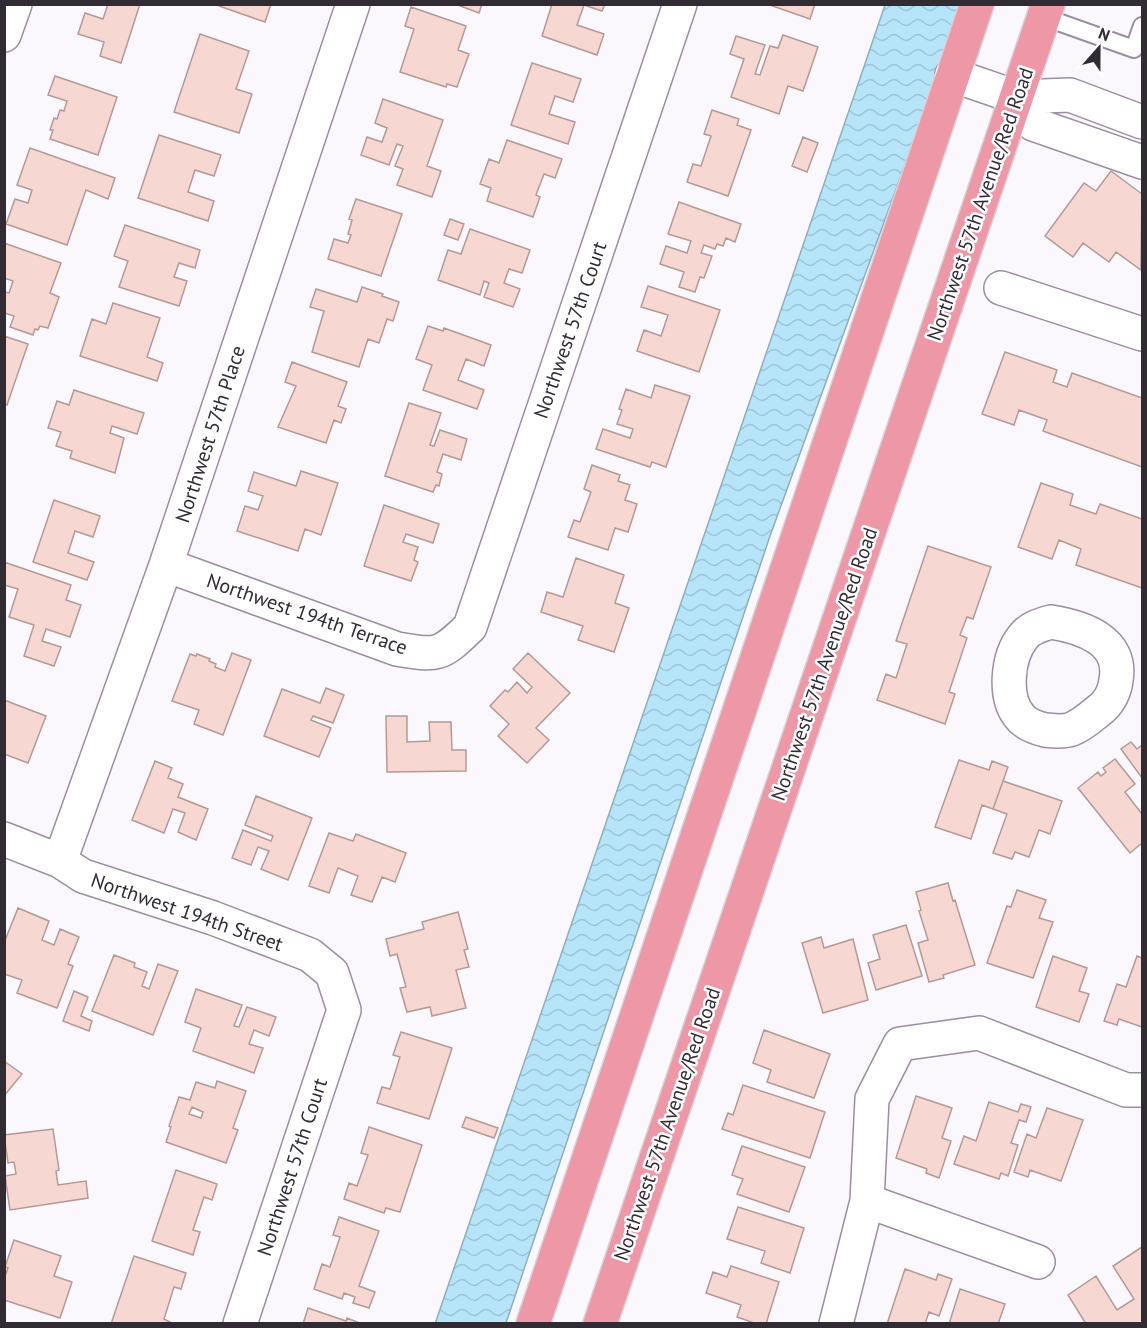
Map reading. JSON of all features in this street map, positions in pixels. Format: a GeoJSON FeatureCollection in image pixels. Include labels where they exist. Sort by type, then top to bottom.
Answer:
{"type":"FeatureCollection","features":[{"type":"Feature","properties":{"kind":"main road"},"geometry":{"type":"LineString","coordinates":[[533,1323],[977,4]]}},
{"type":"Feature","properties":{"kind":"main road","name":"Northwest 57th Avenue/Red Road"},"geometry":{"type":"LineString","coordinates":[[600,1323],[1046,11]]}},
{"type":"Feature","properties":{"kind":"street"},"geometry":{"type":"LineString","coordinates":[[4,35],[15,4]]}},
{"type":"Feature","properties":{"kind":"street","name":"Northwest 57th Place"},"geometry":{"type":"LineString","coordinates":[[60,861],[166,565],[353,4]]}},
{"type":"Feature","properties":{"kind":"street","name":"Northwest 57th Court"},"geometry":{"type":"LineString","coordinates":[[448,648],[470,627],[680,4]]}},
{"type":"Feature","properties":{"kind":"street"},"geometry":{"type":"LineString","coordinates":[[952,75],[1016,97],[1070,95],[1143,122]]}},
{"type":"Feature","properties":{"kind":"street"},"geometry":{"type":"LineString","coordinates":[[1016,97],[1034,124],[1143,162]]}},
{"type":"Feature","properties":{"kind":"street"},"geometry":{"type":"LineString","coordinates":[[1001,288],[1143,334]]}},
{"type":"Feature","properties":{"kind":"street","name":"Northwest 194th Terrace"},"geometry":{"type":"LineString","coordinates":[[166,565],[397,649],[429,654],[448,648]]}},
{"type":"Feature","properties":{"kind":"street","name":"Northwest 194th Street"},"geometry":{"type":"LineString","coordinates":[[4,839],[60,861],[83,876],[213,918],[310,955],[332,973],[344,1010]]}},
{"type":"Feature","properties":{"kind":"street","name":"Northwest 57th Court"},"geometry":{"type":"LineString","coordinates":[[240,1323],[344,1010]]}},
{"type":"Feature","properties":{"kind":"street"},"geometry":{"type":"LineString","coordinates":[[836,1323],[867,1201],[872,1099],[900,1044],[979,1033],[1126,1090],[1143,1090]]}},
{"type":"Feature","properties":{"kind":"street"},"geometry":{"type":"LineString","coordinates":[[867,1201],[1038,1262]]}},
{"type":"Feature","properties":{"kind":"lane"},"geometry":{"type":"LineString","coordinates":[[1046,11],[1138,49],[1143,26]]}},
{"type":"Feature","properties":{"kind":"water"},"geometry":{"type":"Polygon","coordinates":[[[885,5],[963,5],[770,536],[506,1323],[435,1324],[885,5]]]}},
{"type":"Feature","properties":{"kind":"building"},"geometry":{"type":"Polygon","coordinates":[[[108,4],[140,4],[121,63],[100,56],[104,42],[78,34],[85,13],[103,19],[108,4]]]}},
{"type":"Feature","properties":{"kind":"building"},"geometry":{"type":"Polygon","coordinates":[[[219,4],[271,4],[265,22],[219,6],[219,4]]]}},
{"type":"Feature","properties":{"kind":"building"},"geometry":{"type":"Polygon","coordinates":[[[455,4],[482,4],[479,13],[455,4]]]}},
{"type":"Feature","properties":{"kind":"building"},"geometry":{"type":"Polygon","coordinates":[[[552,4],[605,4],[602,11],[584,5],[577,25],[604,34],[597,55],[542,36],[552,4]]]}},
{"type":"Feature","properties":{"kind":"building"},"geometry":{"type":"Polygon","coordinates":[[[767,4],[815,4],[810,19],[767,4]]]}},
{"type":"Feature","properties":{"kind":"building"},"geometry":{"type":"Polygon","coordinates":[[[411,7],[466,26],[458,50],[469,54],[457,87],[447,84],[446,87],[400,72],[414,29],[405,26],[411,7]]]}},
{"type":"Feature","properties":{"kind":"building"},"geometry":{"type":"Polygon","coordinates":[[[200,34],[249,51],[236,89],[252,94],[239,133],[174,112],[200,34]]]}},
{"type":"Feature","properties":{"kind":"building"},"geometry":{"type":"Polygon","coordinates":[[[783,35],[818,47],[803,91],[788,86],[779,114],[731,97],[744,59],[730,54],[736,36],[765,45],[755,74],[760,75],[770,46],[778,48],[783,35]]]}},
{"type":"Feature","properties":{"kind":"building"},"geometry":{"type":"Polygon","coordinates":[[[532,63],[581,79],[573,102],[555,96],[549,114],[575,122],[568,144],[511,125],[532,63]]]}},
{"type":"Feature","properties":{"kind":"building"},"geometry":{"type":"Polygon","coordinates":[[[55,76],[117,97],[98,155],[50,139],[54,118],[57,119],[60,110],[64,111],[67,101],[48,95],[55,76]]]}},
{"type":"Feature","properties":{"kind":"building"},"geometry":{"type":"Polygon","coordinates":[[[383,99],[443,120],[427,166],[441,171],[432,197],[397,185],[403,169],[395,166],[403,146],[397,144],[389,165],[361,155],[367,137],[382,142],[387,128],[375,123],[383,99]]]}},
{"type":"Feature","properties":{"kind":"building"},"geometry":{"type":"Polygon","coordinates":[[[712,110],[739,119],[737,125],[751,130],[728,196],[687,182],[693,164],[701,166],[711,136],[704,134],[712,110]]]}},
{"type":"Feature","properties":{"kind":"building"},"geometry":{"type":"Polygon","coordinates":[[[159,135],[221,155],[214,176],[195,170],[188,192],[214,201],[208,221],[138,198],[159,135]]]}},
{"type":"Feature","properties":{"kind":"building"},"geometry":{"type":"Polygon","coordinates":[[[803,137],[818,143],[807,172],[792,166],[803,137]]]}},
{"type":"Feature","properties":{"kind":"building"},"geometry":{"type":"Polygon","coordinates":[[[507,140],[562,159],[555,178],[544,174],[536,195],[540,197],[533,217],[487,201],[491,188],[480,184],[489,159],[499,163],[507,140]]]}},
{"type":"Feature","properties":{"kind":"building"},"geometry":{"type":"Polygon","coordinates":[[[30,148],[115,178],[108,199],[86,190],[67,245],[6,224],[15,199],[28,203],[32,190],[17,185],[30,148]]]}},
{"type":"Feature","properties":{"kind":"building"},"geometry":{"type":"Polygon","coordinates":[[[1111,171],[1142,194],[1141,270],[1116,252],[1109,262],[1083,243],[1073,257],[1045,236],[1084,183],[1096,191],[1111,171]]]}},
{"type":"Feature","properties":{"kind":"building"},"geometry":{"type":"Polygon","coordinates":[[[356,199],[402,214],[381,276],[328,259],[334,239],[348,243],[352,220],[349,219],[356,199]]]}},
{"type":"Feature","properties":{"kind":"building"},"geometry":{"type":"Polygon","coordinates":[[[679,202],[741,224],[735,242],[726,238],[723,246],[717,244],[715,249],[704,245],[701,253],[712,256],[704,278],[700,277],[695,292],[679,287],[684,272],[660,264],[666,246],[687,253],[691,241],[668,234],[679,202]]]}},
{"type":"Feature","properties":{"kind":"building"},"geometry":{"type":"Polygon","coordinates":[[[450,219],[464,224],[458,240],[444,235],[450,219]]]}},
{"type":"Feature","properties":{"kind":"building"},"geometry":{"type":"Polygon","coordinates":[[[125,225],[200,250],[195,268],[179,263],[174,277],[187,281],[179,306],[119,287],[128,261],[114,256],[125,225]]]}},
{"type":"Feature","properties":{"kind":"building"},"geometry":{"type":"Polygon","coordinates":[[[470,229],[530,250],[522,273],[509,269],[504,283],[520,289],[513,307],[484,297],[489,283],[484,281],[480,295],[438,280],[448,250],[461,254],[470,229]]]}},
{"type":"Feature","properties":{"kind":"building"},"geometry":{"type":"Polygon","coordinates":[[[4,243],[61,263],[50,293],[59,297],[48,328],[40,326],[38,330],[35,329],[33,335],[10,327],[14,316],[4,313],[4,292],[9,293],[13,281],[4,278],[4,243]]]}},
{"type":"Feature","properties":{"kind":"building"},"geometry":{"type":"Polygon","coordinates":[[[648,286],[720,310],[699,372],[637,351],[644,330],[661,336],[668,315],[641,307],[648,286]]]}},
{"type":"Feature","properties":{"kind":"building"},"geometry":{"type":"Polygon","coordinates":[[[362,287],[399,302],[393,321],[387,319],[379,343],[368,339],[359,367],[312,352],[324,311],[310,307],[316,289],[357,302],[362,287]]]}},
{"type":"Feature","properties":{"kind":"building"},"geometry":{"type":"Polygon","coordinates":[[[113,303],[160,318],[147,357],[163,363],[157,381],[80,356],[92,319],[106,324],[113,303]]]}},
{"type":"Feature","properties":{"kind":"building"},"geometry":{"type":"Polygon","coordinates":[[[428,326],[443,331],[444,328],[491,345],[484,366],[466,359],[458,380],[484,390],[477,409],[423,390],[432,365],[416,359],[428,326]]]}},
{"type":"Feature","properties":{"kind":"building"},"geometry":{"type":"Polygon","coordinates":[[[4,336],[28,344],[7,405],[4,404],[4,336]]]}},
{"type":"Feature","properties":{"kind":"building"},"geometry":{"type":"Polygon","coordinates":[[[1005,352],[1057,370],[1053,382],[1067,387],[1072,373],[1142,398],[1142,467],[1043,431],[1047,420],[1019,410],[1014,425],[982,414],[1005,352]]]}},
{"type":"Feature","properties":{"kind":"building"},"geometry":{"type":"Polygon","coordinates":[[[292,362],[347,382],[338,406],[346,409],[341,423],[334,420],[326,443],[278,427],[296,386],[285,382],[292,362]]]}},
{"type":"Feature","properties":{"kind":"building"},"geometry":{"type":"Polygon","coordinates":[[[655,385],[690,396],[666,467],[652,462],[650,467],[596,449],[603,429],[630,438],[633,429],[617,424],[626,389],[651,398],[655,385]]]}},
{"type":"Feature","properties":{"kind":"building"},"geometry":{"type":"Polygon","coordinates":[[[74,390],[144,413],[137,434],[112,426],[110,433],[124,438],[115,473],[70,458],[72,451],[56,446],[61,432],[48,428],[57,401],[69,405],[74,390]]]}},
{"type":"Feature","properties":{"kind":"building"},"geometry":{"type":"Polygon","coordinates":[[[409,403],[441,413],[430,445],[434,446],[440,430],[467,439],[461,460],[443,454],[437,472],[442,474],[439,486],[436,485],[433,492],[385,476],[409,403]]]}},
{"type":"Feature","properties":{"kind":"building"},"geometry":{"type":"Polygon","coordinates":[[[592,465],[620,475],[618,481],[630,485],[625,500],[637,504],[628,532],[615,528],[608,550],[568,537],[574,520],[580,522],[591,492],[584,489],[592,465]]]}},
{"type":"Feature","properties":{"kind":"building"},"geometry":{"type":"Polygon","coordinates":[[[301,471],[338,483],[321,535],[305,529],[298,551],[237,531],[245,506],[258,510],[263,496],[248,491],[254,472],[296,486],[301,471]]]}},
{"type":"Feature","properties":{"kind":"building"},"geometry":{"type":"Polygon","coordinates":[[[1041,483],[1073,494],[1070,505],[1096,514],[1100,504],[1142,519],[1142,588],[1076,565],[1081,549],[1059,540],[1052,559],[1018,547],[1041,483]]]}},
{"type":"Feature","properties":{"kind":"building"},"geometry":{"type":"Polygon","coordinates":[[[54,500],[100,516],[93,537],[75,531],[68,553],[94,562],[87,580],[33,562],[54,500]]]}},
{"type":"Feature","properties":{"kind":"building"},"geometry":{"type":"Polygon","coordinates":[[[384,505],[439,524],[433,543],[406,534],[403,542],[418,547],[414,560],[418,562],[411,581],[364,566],[384,505]]]}},
{"type":"Feature","properties":{"kind":"building"},"geometry":{"type":"Polygon","coordinates":[[[928,546],[991,567],[973,619],[967,617],[960,635],[967,638],[949,692],[955,694],[945,724],[877,700],[886,674],[896,678],[907,644],[896,641],[928,546]]]}},
{"type":"Feature","properties":{"kind":"building"},"geometry":{"type":"Polygon","coordinates":[[[576,558],[624,575],[615,603],[629,608],[614,652],[578,640],[583,626],[541,612],[547,592],[563,597],[576,558]]]}},
{"type":"Feature","properties":{"kind":"building"},"geometry":{"type":"Polygon","coordinates":[[[4,562],[71,585],[66,600],[81,605],[70,637],[46,629],[42,641],[61,647],[54,666],[24,656],[34,625],[9,617],[18,589],[4,585],[4,562]]]}},
{"type":"Feature","properties":{"kind":"building"},"geometry":{"type":"Polygon","coordinates":[[[232,653],[251,660],[223,735],[194,724],[199,710],[172,701],[190,654],[210,659],[209,661],[216,664],[215,667],[225,671],[232,653]]]}},
{"type":"Feature","properties":{"kind":"building"},"geometry":{"type":"Polygon","coordinates":[[[528,653],[570,693],[536,728],[549,740],[527,763],[498,736],[509,724],[490,706],[505,690],[508,692],[517,682],[527,693],[532,687],[513,669],[528,653]]]}},
{"type":"Feature","properties":{"kind":"building"},"geometry":{"type":"Polygon","coordinates":[[[326,688],[344,695],[333,723],[313,716],[311,720],[331,728],[319,757],[264,736],[282,689],[320,703],[326,688]]]}},
{"type":"Feature","properties":{"kind":"building"},"geometry":{"type":"Polygon","coordinates":[[[4,700],[46,716],[28,763],[4,754],[4,700]]]}},
{"type":"Feature","properties":{"kind":"building"},"geometry":{"type":"Polygon","coordinates":[[[386,716],[407,716],[407,742],[430,741],[429,722],[451,722],[452,750],[466,750],[466,771],[387,772],[386,716]]]}},
{"type":"Feature","properties":{"kind":"building"},"geometry":{"type":"Polygon","coordinates":[[[1131,742],[1137,749],[1142,745],[1142,778],[1121,749],[1131,742]]]}},
{"type":"Feature","properties":{"kind":"building"},"geometry":{"type":"Polygon","coordinates":[[[1115,759],[1135,784],[1125,792],[1142,814],[1142,843],[1130,853],[1078,788],[1098,772],[1101,776],[1106,772],[1103,768],[1115,759]]]}},
{"type":"Feature","properties":{"kind":"building"},"geometry":{"type":"Polygon","coordinates":[[[959,760],[989,770],[992,761],[1008,767],[993,809],[982,805],[971,839],[935,827],[959,760]]]}},
{"type":"Feature","properties":{"kind":"building"},"geometry":{"type":"Polygon","coordinates":[[[155,761],[172,768],[168,778],[183,784],[178,797],[208,809],[196,840],[178,832],[185,813],[173,809],[164,833],[132,820],[155,761]]]}},
{"type":"Feature","properties":{"kind":"building"},"geometry":{"type":"Polygon","coordinates":[[[1003,781],[1062,801],[1050,834],[1039,830],[1029,857],[1015,852],[1012,859],[993,853],[1007,814],[993,809],[1003,781]]]}},
{"type":"Feature","properties":{"kind":"building"},"geometry":{"type":"Polygon","coordinates":[[[256,796],[312,818],[288,880],[261,869],[269,851],[258,847],[251,865],[232,858],[243,830],[271,841],[273,836],[245,825],[256,796]]]}},
{"type":"Feature","properties":{"kind":"building"},"geometry":{"type":"Polygon","coordinates":[[[329,833],[353,841],[356,834],[406,853],[395,882],[382,877],[372,902],[351,895],[358,876],[338,868],[329,893],[309,886],[329,833]]]}},
{"type":"Feature","properties":{"kind":"building"},"geometry":{"type":"Polygon","coordinates":[[[948,883],[975,965],[929,982],[918,943],[928,940],[916,892],[948,883]]]}},
{"type":"Feature","properties":{"kind":"building"},"geometry":{"type":"Polygon","coordinates":[[[1017,890],[1046,900],[1039,918],[1053,922],[1033,978],[987,963],[1007,906],[1011,907],[1017,890]]]}},
{"type":"Feature","properties":{"kind":"building"},"geometry":{"type":"Polygon","coordinates":[[[18,908],[49,921],[42,940],[54,945],[60,929],[79,937],[68,964],[73,966],[57,1008],[17,993],[22,980],[4,974],[4,943],[18,908]]]}},
{"type":"Feature","properties":{"kind":"building"},"geometry":{"type":"Polygon","coordinates":[[[458,912],[468,949],[464,950],[469,967],[456,970],[466,1008],[432,1016],[430,1007],[407,1012],[400,988],[406,987],[397,954],[390,956],[386,939],[424,929],[422,922],[458,912]]]}},
{"type":"Feature","properties":{"kind":"building"},"geometry":{"type":"Polygon","coordinates":[[[906,925],[922,976],[876,990],[868,963],[880,959],[873,935],[906,925]]]}},
{"type":"Feature","properties":{"kind":"building"},"geometry":{"type":"Polygon","coordinates":[[[821,937],[824,948],[853,939],[868,1000],[823,1013],[802,943],[821,937]]]}},
{"type":"Feature","properties":{"kind":"building"},"geometry":{"type":"Polygon","coordinates":[[[114,955],[135,963],[134,967],[147,972],[142,986],[149,989],[158,964],[178,971],[153,1035],[92,1011],[114,955]]]}},
{"type":"Feature","properties":{"kind":"building"},"geometry":{"type":"Polygon","coordinates":[[[1053,956],[1087,968],[1079,991],[1089,994],[1079,1022],[1036,1007],[1053,956]]]}},
{"type":"Feature","properties":{"kind":"building"},"geometry":{"type":"Polygon","coordinates":[[[1137,956],[1142,958],[1142,1027],[1119,1019],[1117,1025],[1104,1021],[1117,984],[1126,987],[1137,956]]]}},
{"type":"Feature","properties":{"kind":"building"},"geometry":{"type":"Polygon","coordinates":[[[196,989],[242,1005],[234,1026],[239,1027],[247,1007],[276,1017],[269,1036],[254,1030],[249,1044],[263,1048],[254,1073],[193,1051],[201,1028],[185,1022],[196,989]]]}},
{"type":"Feature","properties":{"kind":"building"},"geometry":{"type":"Polygon","coordinates":[[[74,991],[88,997],[81,1016],[92,1021],[89,1031],[63,1021],[74,991]]]}},
{"type":"Feature","properties":{"kind":"building"},"geometry":{"type":"Polygon","coordinates":[[[764,1030],[830,1054],[814,1098],[767,1082],[771,1070],[753,1063],[764,1030]]]}},
{"type":"Feature","properties":{"kind":"building"},"geometry":{"type":"Polygon","coordinates":[[[401,1032],[452,1048],[429,1119],[377,1103],[382,1087],[390,1089],[400,1057],[393,1055],[401,1032]]]}},
{"type":"Feature","properties":{"kind":"building"},"geometry":{"type":"Polygon","coordinates":[[[4,1061],[22,1074],[4,1096],[4,1061]]]}},
{"type":"Feature","properties":{"kind":"building"},"geometry":{"type":"Polygon","coordinates":[[[217,1081],[246,1091],[233,1128],[238,1130],[226,1163],[166,1142],[179,1097],[190,1100],[196,1082],[215,1088],[217,1081]],[[192,1107],[189,1114],[201,1118],[203,1112],[192,1107]]]}},
{"type":"Feature","properties":{"kind":"building"},"geometry":{"type":"Polygon","coordinates":[[[743,1085],[825,1112],[810,1158],[722,1129],[728,1113],[733,1115],[743,1085]]]}},
{"type":"Feature","properties":{"kind":"building"},"geometry":{"type":"Polygon","coordinates":[[[916,1096],[952,1108],[942,1138],[951,1141],[939,1178],[926,1173],[927,1169],[896,1158],[916,1096]]]}},
{"type":"Feature","properties":{"kind":"building"},"geometry":{"type":"Polygon","coordinates":[[[989,1102],[1018,1112],[1021,1104],[1031,1107],[1026,1122],[1019,1120],[1011,1143],[1018,1145],[1008,1176],[1001,1173],[999,1179],[954,1164],[964,1136],[976,1141],[989,1102]]]}},
{"type":"Feature","properties":{"kind":"building"},"geometry":{"type":"Polygon","coordinates":[[[1047,1108],[1083,1120],[1061,1181],[1030,1170],[1028,1177],[1014,1172],[1027,1134],[1036,1138],[1047,1108]]]}},
{"type":"Feature","properties":{"kind":"building"},"geometry":{"type":"Polygon","coordinates":[[[466,1117],[498,1128],[494,1138],[462,1127],[466,1117]]]}},
{"type":"Feature","properties":{"kind":"building"},"geometry":{"type":"Polygon","coordinates":[[[369,1127],[422,1145],[400,1212],[386,1208],[384,1213],[344,1199],[349,1183],[357,1186],[368,1155],[361,1153],[369,1127]]]}},
{"type":"Feature","properties":{"kind":"building"},"geometry":{"type":"Polygon","coordinates":[[[53,1129],[59,1170],[56,1171],[58,1185],[86,1181],[88,1198],[10,1210],[5,1176],[16,1174],[14,1162],[8,1163],[4,1135],[53,1129]]]}},
{"type":"Feature","properties":{"kind":"building"},"geometry":{"type":"Polygon","coordinates":[[[742,1146],[805,1167],[789,1212],[737,1194],[743,1179],[732,1175],[742,1146]]]}},
{"type":"Feature","properties":{"kind":"building"},"geometry":{"type":"Polygon","coordinates":[[[176,1170],[217,1184],[212,1200],[204,1197],[193,1230],[200,1232],[193,1255],[152,1241],[176,1170]]]}},
{"type":"Feature","properties":{"kind":"building"},"geometry":{"type":"Polygon","coordinates":[[[738,1207],[804,1228],[790,1273],[761,1263],[765,1251],[727,1239],[738,1207]]]}},
{"type":"Feature","properties":{"kind":"building"},"geometry":{"type":"Polygon","coordinates":[[[339,1217],[379,1231],[359,1286],[375,1292],[369,1308],[353,1303],[355,1297],[344,1293],[342,1299],[314,1289],[322,1264],[330,1267],[340,1237],[333,1235],[339,1217]]]}},
{"type":"Feature","properties":{"kind":"building"},"geometry":{"type":"Polygon","coordinates":[[[14,1240],[61,1256],[54,1276],[72,1282],[60,1318],[4,1300],[4,1279],[8,1268],[5,1267],[14,1240]]]}},
{"type":"Feature","properties":{"kind":"building"},"geometry":{"type":"Polygon","coordinates":[[[1142,1247],[1142,1324],[1086,1324],[1068,1295],[1096,1276],[1117,1310],[1134,1299],[1113,1266],[1142,1247]]]}},
{"type":"Feature","properties":{"kind":"building"},"geometry":{"type":"Polygon","coordinates":[[[134,1256],[186,1273],[181,1289],[174,1287],[164,1319],[170,1322],[169,1324],[111,1324],[134,1256]]]}},
{"type":"Feature","properties":{"kind":"building"},"geometry":{"type":"Polygon","coordinates":[[[731,1266],[779,1282],[766,1324],[757,1324],[737,1317],[741,1305],[706,1293],[713,1272],[727,1277],[731,1266]]]}},
{"type":"Feature","properties":{"kind":"building"},"geometry":{"type":"Polygon","coordinates":[[[905,1269],[936,1280],[938,1274],[952,1279],[939,1316],[929,1312],[925,1324],[887,1324],[905,1269]]]}},
{"type":"Feature","properties":{"kind":"building"},"geometry":{"type":"Polygon","coordinates":[[[960,1289],[1005,1304],[998,1324],[949,1324],[960,1289]]]}},
{"type":"Feature","properties":{"kind":"building"},"geometry":{"type":"Polygon","coordinates":[[[308,1308],[346,1321],[347,1318],[362,1324],[303,1324],[308,1308]]]}}]}
